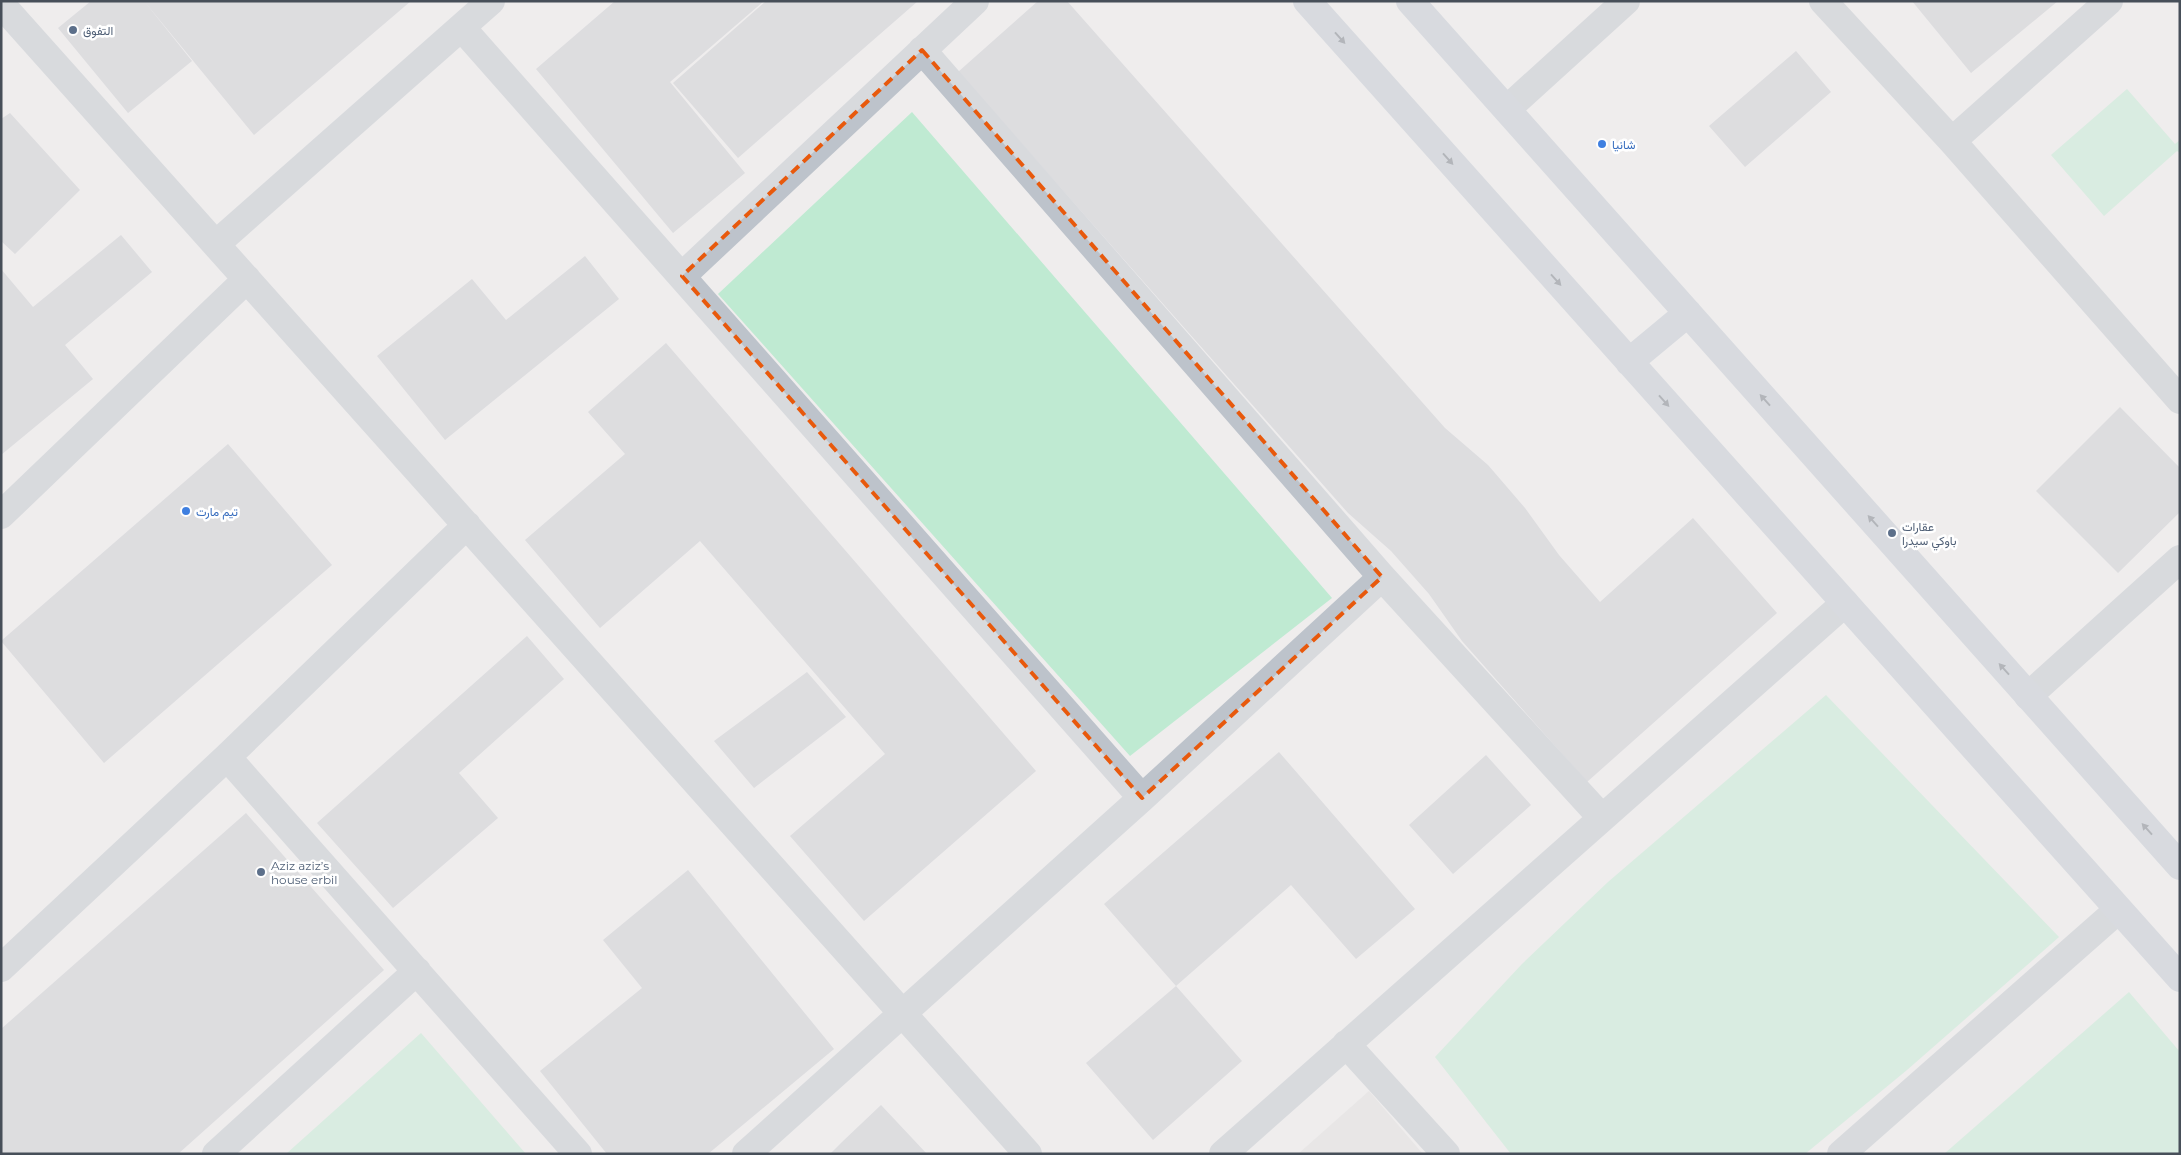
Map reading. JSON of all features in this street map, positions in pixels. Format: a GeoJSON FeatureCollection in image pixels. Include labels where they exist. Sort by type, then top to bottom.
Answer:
{"type":"FeatureCollection","features":[{"type":"Feature","properties":{"kind":"street"},"geometry":{"type":"LineString","coordinates":[[216,244],[491,1]]}},
{"type":"Feature","properties":{"kind":"street"},"geometry":{"type":"LineString","coordinates":[[682,276],[975,1]]}},
{"type":"Feature","properties":{"kind":"street"},"geometry":{"type":"LineString","coordinates":[[1307,1],[2180,978]]}},
{"type":"Feature","properties":{"kind":"street"},"geometry":{"type":"LineString","coordinates":[[1410,1],[2180,866]]}},
{"type":"Feature","properties":{"kind":"street"},"geometry":{"type":"LineString","coordinates":[[1506,109],[1626,1]]}},
{"type":"Feature","properties":{"kind":"street"},"geometry":{"type":"LineString","coordinates":[[1823,1],[1952,141],[2180,400]]}},
{"type":"Feature","properties":{"kind":"street"},"geometry":{"type":"LineString","coordinates":[[1952,141],[2109,1]]}},
{"type":"Feature","properties":{"kind":"street"},"geometry":{"type":"LineString","coordinates":[[1,4],[1028,1154]]}},
{"type":"Feature","properties":{"kind":"street"},"geometry":{"type":"LineString","coordinates":[[462,28],[1142,798]]}},
{"type":"Feature","properties":{"kind":"street"},"geometry":{"type":"LineString","coordinates":[[922,50],[1382,577],[1602,818]]}},
{"type":"Feature","properties":{"kind":"street"},"geometry":{"type":"LineString","coordinates":[[5,503],[247,279]]}},
{"type":"Feature","properties":{"kind":"street"},"geometry":{"type":"LineString","coordinates":[[1629,362],[1688,313]]}},
{"type":"Feature","properties":{"kind":"street"},"geometry":{"type":"LineString","coordinates":[[1,968],[226,757],[467,525]]}},
{"type":"Feature","properties":{"kind":"street"},"geometry":{"type":"LineString","coordinates":[[2028,696],[2180,559]]}},
{"type":"Feature","properties":{"kind":"street"},"geometry":{"type":"LineString","coordinates":[[746,1154],[1142,798],[1382,577]]}},
{"type":"Feature","properties":{"kind":"street"},"geometry":{"type":"LineString","coordinates":[[1223,1154],[1845,603]]}},
{"type":"Feature","properties":{"kind":"street"},"geometry":{"type":"LineString","coordinates":[[226,757],[578,1154]]}},
{"type":"Feature","properties":{"kind":"street"},"geometry":{"type":"LineString","coordinates":[[1841,1154],[2118,910]]}},
{"type":"Feature","properties":{"kind":"street"},"geometry":{"type":"LineString","coordinates":[[216,1154],[417,971]]}},
{"type":"Feature","properties":{"kind":"street"},"geometry":{"type":"LineString","coordinates":[[1346,1044],[1446,1154]]}},
{"type":"Feature","properties":{"kind":"highlighted area"},"geometry":{"type":"Polygon","coordinates":[[[922,50],[1382,577],[1142,798],[682,276],[922,50]]]}},
{"type":"Feature","properties":{"kind":"shaded area"},"geometry":{"type":"Polygon","coordinates":[[[1369,1091],[1423,1154],[1298,1154],[1369,1091]]]}},
{"type":"Feature","properties":{"kind":"green space"},"geometry":{"type":"Polygon","coordinates":[[[2127,89],[2175,144],[2180,140],[2180,153],[2177,151],[2104,216],[2051,155],[2127,89]]]}},
{"type":"Feature","properties":{"kind":"green space"},"geometry":{"type":"Polygon","coordinates":[[[912,112],[1332,598],[1130,756],[718,294],[912,112]]]}},
{"type":"Feature","properties":{"kind":"green space"},"geometry":{"type":"Polygon","coordinates":[[[1826,695],[2059,937],[1907,1070],[1805,1154],[1511,1154],[1435,1057],[1522,964],[1608,882],[1826,695]]]}},
{"type":"Feature","properties":{"kind":"green space"},"geometry":{"type":"Polygon","coordinates":[[[2129,992],[2180,1052],[2180,1154],[1944,1154],[2129,992]]]}},
{"type":"Feature","properties":{"kind":"green space"},"geometry":{"type":"Polygon","coordinates":[[[421,1033],[526,1154],[286,1154],[421,1033]]]}},
{"type":"Feature","properties":{"kind":"building"},"geometry":{"type":"Polygon","coordinates":[[[91,1],[144,1],[192,61],[128,113],[58,28],[91,1]]]}},
{"type":"Feature","properties":{"kind":"building"},"geometry":{"type":"Polygon","coordinates":[[[144,1],[411,1],[254,135],[144,1]]]}},
{"type":"Feature","properties":{"kind":"building"},"geometry":{"type":"Polygon","coordinates":[[[615,1],[764,1],[670,82],[745,173],[673,233],[536,69],[615,1]]]}},
{"type":"Feature","properties":{"kind":"building"},"geometry":{"type":"Polygon","coordinates":[[[766,1],[918,1],[738,158],[673,83],[766,1]]]}},
{"type":"Feature","properties":{"kind":"building"},"geometry":{"type":"Polygon","coordinates":[[[1038,1],[1067,1],[1445,428],[1488,465],[1525,508],[1559,555],[1600,602],[1693,518],[1777,613],[1587,782],[1462,641],[1429,594],[1391,551],[1348,513],[958,72],[1038,1]]]}},
{"type":"Feature","properties":{"kind":"building"},"geometry":{"type":"Polygon","coordinates":[[[1912,1],[2058,1],[1971,73],[1912,1]]]}},
{"type":"Feature","properties":{"kind":"building"},"geometry":{"type":"Polygon","coordinates":[[[1796,51],[1831,92],[1745,167],[1709,126],[1796,51]]]}},
{"type":"Feature","properties":{"kind":"building"},"geometry":{"type":"Polygon","coordinates":[[[10,113],[80,190],[15,254],[1,241],[1,119],[10,113]]]}},
{"type":"Feature","properties":{"kind":"building"},"geometry":{"type":"Polygon","coordinates":[[[121,235],[152,272],[65,345],[93,379],[1,455],[1,269],[33,307],[121,235]]]}},
{"type":"Feature","properties":{"kind":"building"},"geometry":{"type":"Polygon","coordinates":[[[585,256],[619,299],[445,440],[377,356],[472,279],[506,320],[585,256]]]}},
{"type":"Feature","properties":{"kind":"building"},"geometry":{"type":"Polygon","coordinates":[[[666,343],[1036,771],[864,921],[790,836],[885,754],[700,541],[600,628],[525,540],[625,454],[588,412],[666,343]]]}},
{"type":"Feature","properties":{"kind":"building"},"geometry":{"type":"Polygon","coordinates":[[[2120,407],[2180,468],[2180,512],[2118,573],[2036,491],[2120,407]]]}},
{"type":"Feature","properties":{"kind":"building"},"geometry":{"type":"Polygon","coordinates":[[[228,444],[332,565],[104,763],[1,641],[228,444]]]}},
{"type":"Feature","properties":{"kind":"building"},"geometry":{"type":"Polygon","coordinates":[[[527,636],[564,679],[459,773],[498,818],[393,908],[317,823],[527,636]]]}},
{"type":"Feature","properties":{"kind":"building"},"geometry":{"type":"Polygon","coordinates":[[[807,672],[846,717],[754,788],[714,741],[807,672]]]}},
{"type":"Feature","properties":{"kind":"building"},"geometry":{"type":"Polygon","coordinates":[[[1279,752],[1415,909],[1356,959],[1291,885],[1176,986],[1104,904],[1279,752]]]}},
{"type":"Feature","properties":{"kind":"building"},"geometry":{"type":"Polygon","coordinates":[[[1486,755],[1531,805],[1453,874],[1409,825],[1486,755]]]}},
{"type":"Feature","properties":{"kind":"building"},"geometry":{"type":"Polygon","coordinates":[[[246,813],[384,970],[178,1154],[1,1154],[1,1029],[246,813]]]}},
{"type":"Feature","properties":{"kind":"building"},"geometry":{"type":"Polygon","coordinates":[[[688,870],[834,1049],[708,1154],[607,1154],[540,1071],[642,988],[603,940],[688,870]]]}},
{"type":"Feature","properties":{"kind":"building"},"geometry":{"type":"Polygon","coordinates":[[[1176,986],[1242,1061],[1153,1140],[1086,1063],[1176,986]]]}},
{"type":"Feature","properties":{"kind":"building"},"geometry":{"type":"Polygon","coordinates":[[[881,1105],[927,1154],[830,1154],[842,1142],[881,1105]]]}},
{"type":"Feature","properties":{"kind":"place","name":"التفوق"},"geometry":{"type":"Point","coordinates":[73,30]}},
{"type":"Feature","properties":{"kind":"place","name":"شانيا"},"geometry":{"type":"Point","coordinates":[1602,144]}},
{"type":"Feature","properties":{"kind":"place","name":"تيم مارت"},"geometry":{"type":"Point","coordinates":[186,511]}},
{"type":"Feature","properties":{"kind":"place","name":"عقارات باوكي سيدرا"},"geometry":{"type":"Point","coordinates":[1892,533]}},
{"type":"Feature","properties":{"kind":"place","name":"Aziz aziz’s house erbil"},"geometry":{"type":"Point","coordinates":[261,872]}}]}
